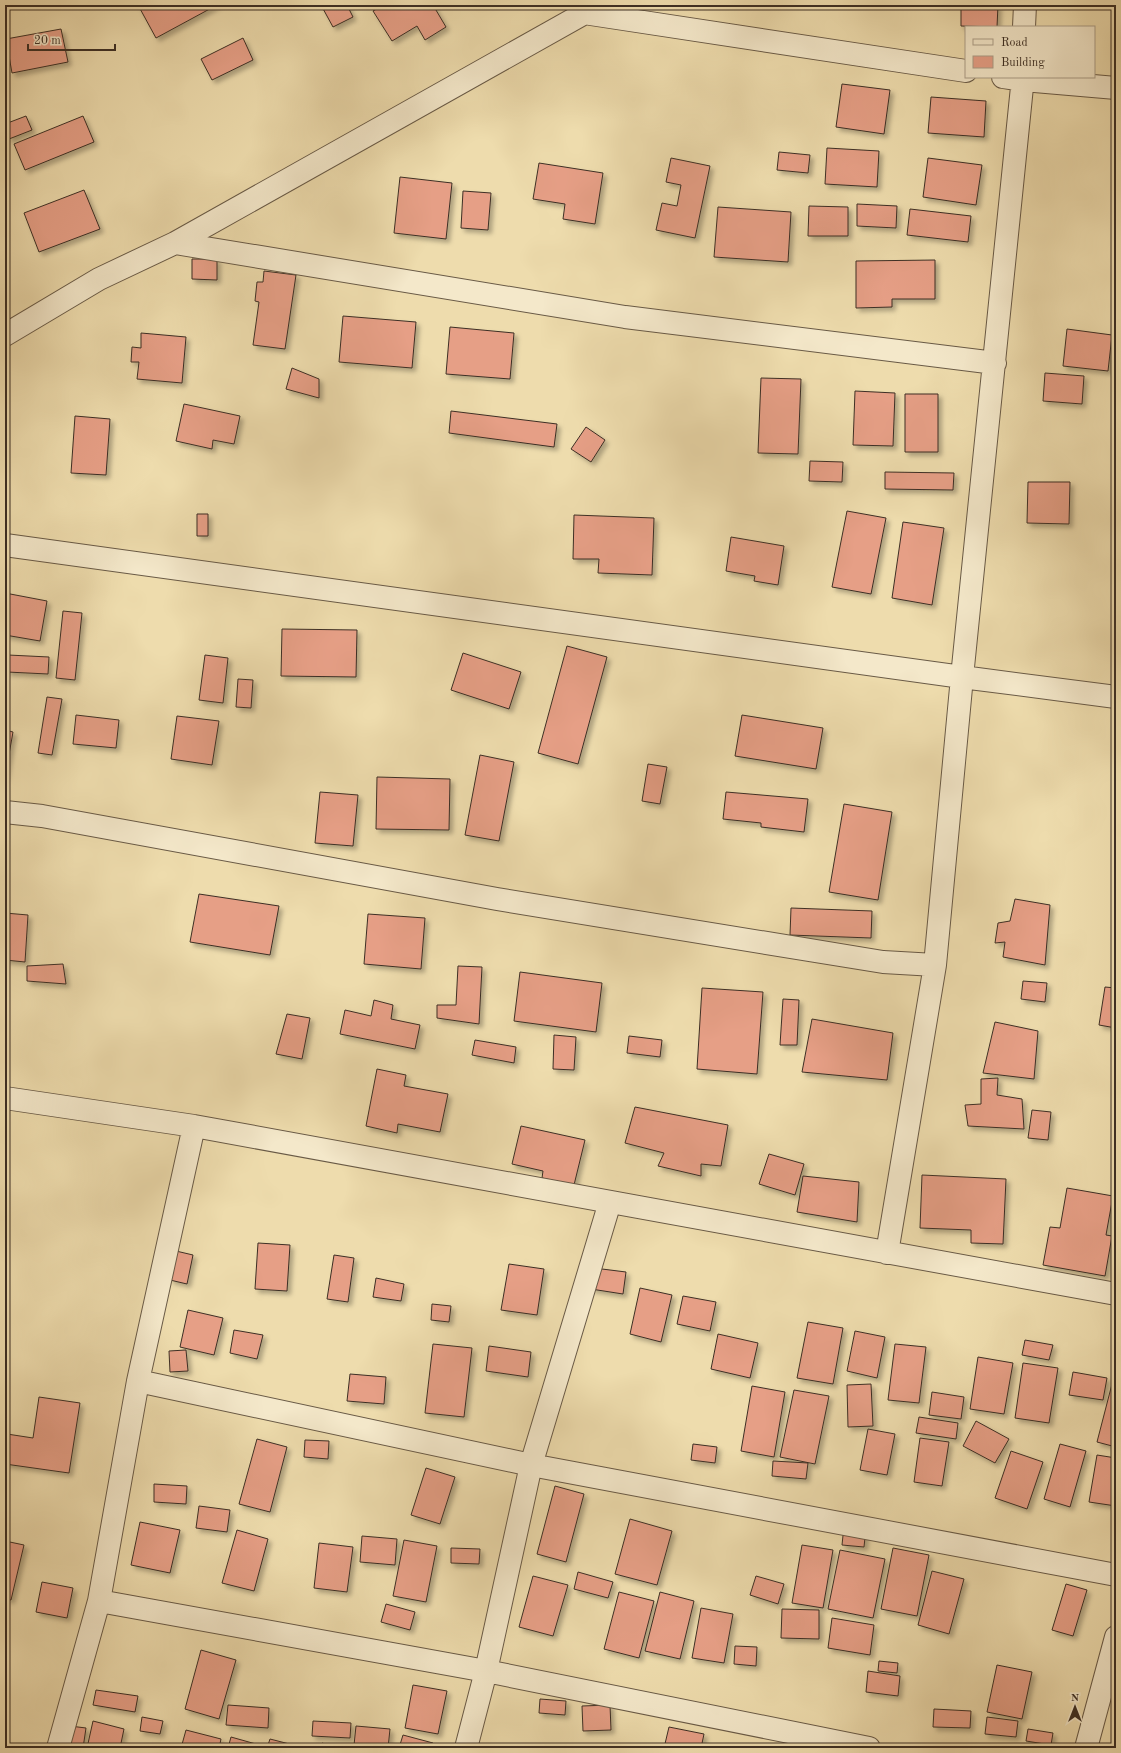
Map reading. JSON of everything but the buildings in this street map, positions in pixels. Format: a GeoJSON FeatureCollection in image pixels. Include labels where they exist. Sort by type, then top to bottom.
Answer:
{"type":"FeatureCollection","features":[{"type":"Feature","properties":{"kind":"street"},"geometry":{"type":"LineString","coordinates":[[1024,5],[1024,26]]}},
{"type":"Feature","properties":{"kind":"street"},"geometry":{"type":"LineString","coordinates":[[5,335],[99,279],[175,243],[591,9],[965,71]]}},
{"type":"Feature","properties":{"kind":"street"},"geometry":{"type":"LineString","coordinates":[[888,1252],[935,965],[962,677],[995,363],[1016,78],[1116,88]]}},
{"type":"Feature","properties":{"kind":"street"},"geometry":{"type":"LineString","coordinates":[[175,243],[625,317],[995,363]]}},
{"type":"Feature","properties":{"kind":"street"},"geometry":{"type":"LineString","coordinates":[[5,545],[1116,697]]}},
{"type":"Feature","properties":{"kind":"street"},"geometry":{"type":"LineString","coordinates":[[5,812],[42,816],[450,891],[618,920],[883,962],[935,965]]}},
{"type":"Feature","properties":{"kind":"street"},"geometry":{"type":"LineString","coordinates":[[5,1098],[194,1126],[1116,1294]]}},
{"type":"Feature","properties":{"kind":"street"},"geometry":{"type":"LineString","coordinates":[[58,1748],[99,1601],[138,1381],[194,1126]]}},
{"type":"Feature","properties":{"kind":"street"},"geometry":{"type":"LineString","coordinates":[[466,1748],[486,1671],[531,1465],[610,1202]]}},
{"type":"Feature","properties":{"kind":"street"},"geometry":{"type":"LineString","coordinates":[[138,1381],[531,1465],[1116,1574]]}},
{"type":"Feature","properties":{"kind":"street"},"geometry":{"type":"LineString","coordinates":[[99,1601],[486,1671],[869,1748]]}},
{"type":"Feature","properties":{"kind":"street"},"geometry":{"type":"LineString","coordinates":[[1086,1748],[1116,1637]]}}]}
